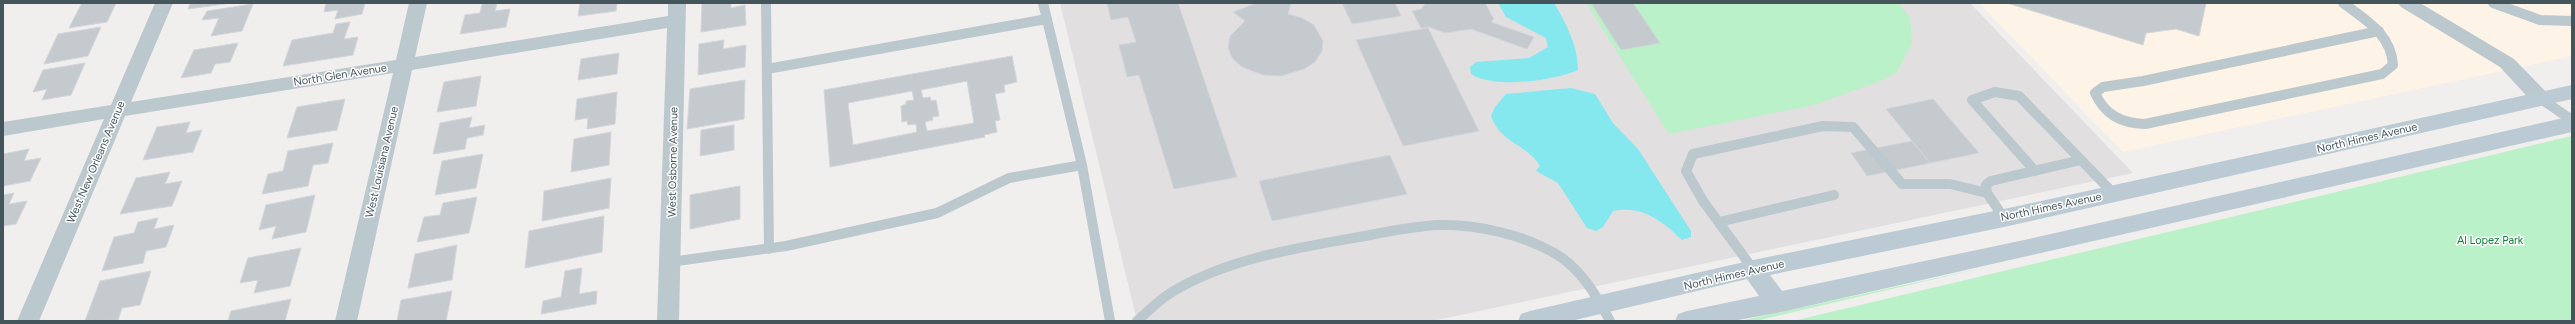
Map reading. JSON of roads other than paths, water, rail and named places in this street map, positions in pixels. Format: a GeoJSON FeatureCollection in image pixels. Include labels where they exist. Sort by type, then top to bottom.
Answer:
{"type":"FeatureCollection","features":[{"type":"Feature","properties":{"kind":"street","name":"West New Orleans Avenue"},"geometry":{"type":"LineString","coordinates":[[28,321],[164,3]]}},
{"type":"Feature","properties":{"kind":"street","name":"West Louisiana Avenue"},"geometry":{"type":"LineString","coordinates":[[346,321],[418,3]]}},
{"type":"Feature","properties":{"kind":"street"},"geometry":{"type":"LineString","coordinates":[[2407,3],[2507,63],[2541,99]]}},
{"type":"Feature","properties":{"kind":"street","name":"North Glen Avenue"},"geometry":{"type":"LineString","coordinates":[[3,129],[404,65],[676,12]]}},
{"type":"Feature","properties":{"kind":"street","name":"West Osborne Avenue"},"geometry":{"type":"LineString","coordinates":[[668,321],[676,12]]}},
{"type":"Feature","properties":{"kind":"street","name":"North Himes Avenue"},"geometry":{"type":"LineString","coordinates":[[1530,321],[1606,314],[1753,269],[2004,218],[2572,92]]}},
{"type":"Feature","properties":{"kind":"street"},"geometry":{"type":"LineString","coordinates":[[1687,321],[2029,248],[2280,189],[2572,124]]}},
{"type":"Feature","properties":{"kind":"street"},"geometry":{"type":"LineString","coordinates":[[2251,164],[2280,189]]}},
{"type":"Feature","properties":{"kind":"street"},"geometry":{"type":"LineString","coordinates":[[2004,218],[2029,248]]}},
{"type":"Feature","properties":{"kind":"street"},"geometry":{"type":"LineString","coordinates":[[1753,269],[1777,303]]}},
{"type":"Feature","properties":{"kind":"lane"},"geometry":{"type":"LineString","coordinates":[[766,3],[769,249]]}},
{"type":"Feature","properties":{"kind":"lane"},"geometry":{"type":"LineString","coordinates":[[1043,3],[1082,165],[1110,321]]}},
{"type":"Feature","properties":{"kind":"lane"},"geometry":{"type":"LineString","coordinates":[[2343,3],[2379,31],[2385,36],[2394,51],[2393,65],[2382,74],[2145,124],[2131,124],[2113,118],[2102,109],[2095,93],[2103,87],[2143,82],[2379,31]]}},
{"type":"Feature","properties":{"kind":"lane"},"geometry":{"type":"LineString","coordinates":[[2493,3],[2540,20],[2572,21]]}},
{"type":"Feature","properties":{"kind":"lane"},"geometry":{"type":"LineString","coordinates":[[767,69],[1047,19]]}},
{"type":"Feature","properties":{"kind":"lane"},"geometry":{"type":"LineString","coordinates":[[2035,171],[1972,100],[1982,94],[2002,90],[2019,96],[2114,194]]}},
{"type":"Feature","properties":{"kind":"lane"},"geometry":{"type":"LineString","coordinates":[[2541,99],[2572,120]]}},
{"type":"Feature","properties":{"kind":"lane"},"geometry":{"type":"LineString","coordinates":[[1753,269],[1703,201],[1686,172],[1693,154],[1823,126],[1853,127],[1902,184],[1950,184],[1987,193]]}},
{"type":"Feature","properties":{"kind":"lane"},"geometry":{"type":"LineString","coordinates":[[2004,218],[1987,193],[1986,185],[1991,181],[2081,160]]}},
{"type":"Feature","properties":{"kind":"lane"},"geometry":{"type":"LineString","coordinates":[[670,262],[769,249],[937,213],[1009,178],[1082,165]]}},
{"type":"Feature","properties":{"kind":"lane"},"geometry":{"type":"LineString","coordinates":[[1719,222],[1834,196]]}},
{"type":"Feature","properties":{"kind":"lane"},"geometry":{"type":"LineString","coordinates":[[1137,321],[1172,293],[1202,278],[1261,256],[1391,231],[1441,225],[1513,236],[1544,248],[1566,260],[1585,278],[1606,314]]}},
{"type":"Feature","properties":{"kind":"water"},"geometry":{"type":"Polygon","coordinates":[[[1498,3],[1554,3],[1574,44],[1578,70],[1554,77],[1524,82],[1494,81],[1481,79],[1471,74],[1470,67],[1476,62],[1529,58],[1548,47],[1546,38],[1506,17],[1498,3]]]}},
{"type":"Feature","properties":{"kind":"water"},"geometry":{"type":"Polygon","coordinates":[[[1571,88],[1595,94],[1613,123],[1638,149],[1691,231],[1691,237],[1682,240],[1667,226],[1650,216],[1642,212],[1623,209],[1613,211],[1603,227],[1596,231],[1587,228],[1558,183],[1536,171],[1540,166],[1535,159],[1507,138],[1495,125],[1491,116],[1495,107],[1506,94],[1571,88]]]}},
{"type":"Feature","properties":{"kind":"park label","name":"Al Lopez Park"},"geometry":{"type":"Point","coordinates":[2490,240]}}]}
